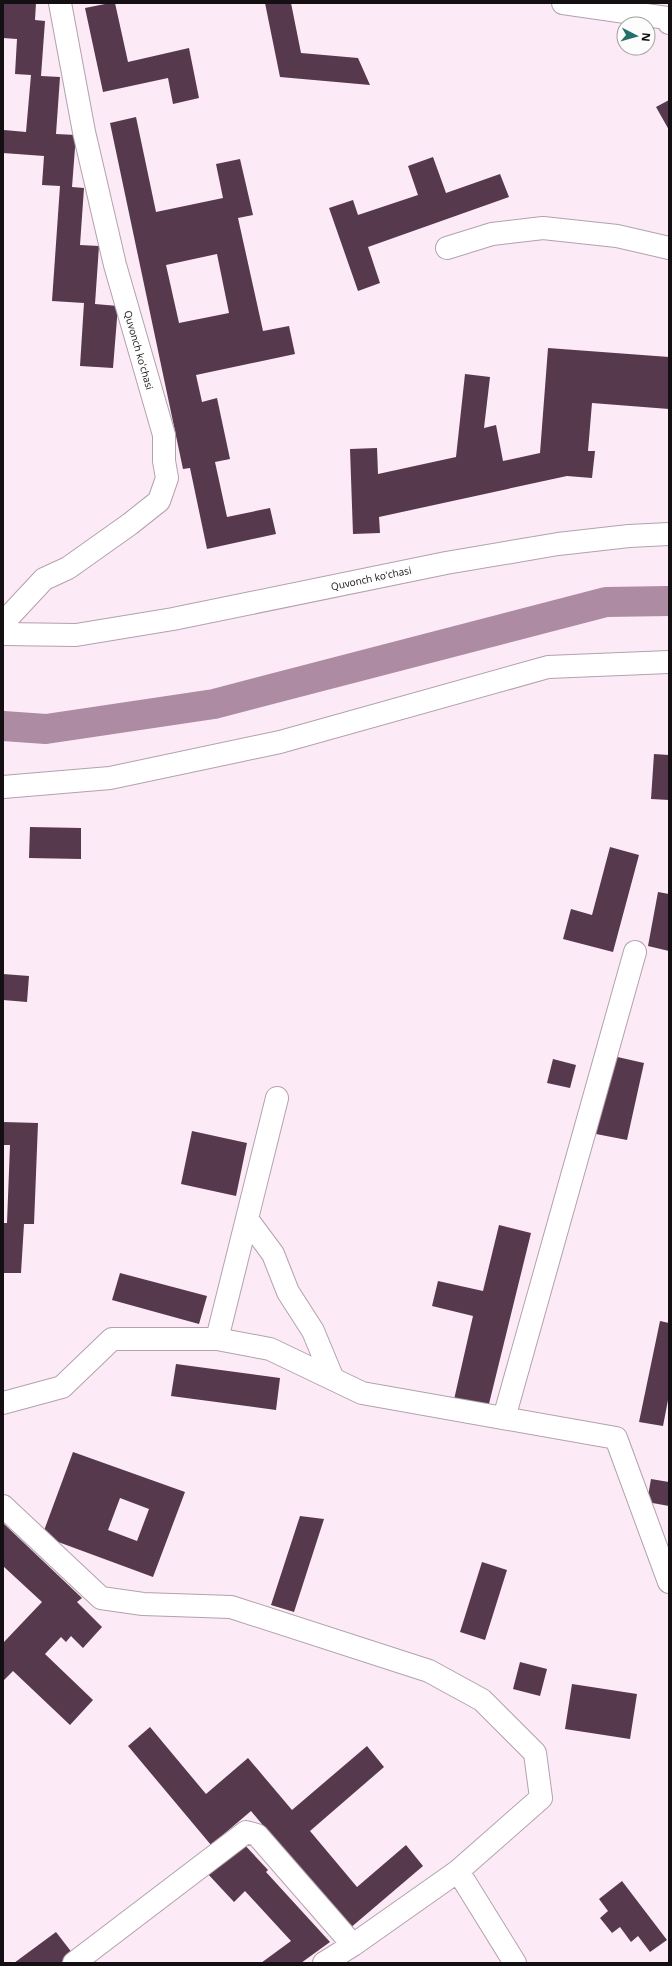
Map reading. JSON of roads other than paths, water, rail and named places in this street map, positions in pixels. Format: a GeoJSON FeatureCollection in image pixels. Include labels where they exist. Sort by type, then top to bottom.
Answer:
{"type":"FeatureCollection","features":[{"type":"Feature","properties":{"kind":"street","name":"Quvonch koʻchasi"},"geometry":{"type":"LineString","coordinates":[[3,623],[44,579],[68,568],[130,524],[158,501],[167,478],[164,461],[164,435],[113,257],[84,132],[60,3]]}},
{"type":"Feature","properties":{"kind":"street"},"geometry":{"type":"LineString","coordinates":[[563,3],[665,15]]}},
{"type":"Feature","properties":{"kind":"street"},"geometry":{"type":"LineString","coordinates":[[447,248],[492,234],[543,228],[617,236],[669,248]]}},
{"type":"Feature","properties":{"kind":"street","name":"Quvonch koʻchasi"},"geometry":{"type":"LineString","coordinates":[[3,634],[76,635],[173,619],[446,563],[558,544],[629,536],[669,534]]}},
{"type":"Feature","properties":{"kind":"street"},"geometry":{"type":"LineString","coordinates":[[3,787],[110,778],[280,742],[548,667],[669,662]]}},
{"type":"Feature","properties":{"kind":"street"},"geometry":{"type":"LineString","coordinates":[[504,1418],[635,952]]}},
{"type":"Feature","properties":{"kind":"street"},"geometry":{"type":"LineString","coordinates":[[217,1339],[277,1098]]}},
{"type":"Feature","properties":{"kind":"street"},"geometry":{"type":"LineString","coordinates":[[247,1219],[273,1254],[288,1292],[313,1331],[333,1379]]}},
{"type":"Feature","properties":{"kind":"street"},"geometry":{"type":"LineString","coordinates":[[3,1403],[62,1387],[112,1339],[217,1339],[270,1349],[362,1393],[616,1438],[669,1582]]}},
{"type":"Feature","properties":{"kind":"street"},"geometry":{"type":"LineString","coordinates":[[3,1506],[100,1598],[143,1604],[231,1606],[429,1671],[482,1700],[534,1753],[541,1798],[458,1870],[353,1945],[324,1963]]}},
{"type":"Feature","properties":{"kind":"street"},"geometry":{"type":"LineString","coordinates":[[74,1963],[246,1832],[257,1836],[353,1945]]}},
{"type":"Feature","properties":{"kind":"street"},"geometry":{"type":"LineString","coordinates":[[458,1870],[515,1963]]}},
{"type":"Feature","properties":{"kind":"waterway"},"geometry":{"type":"LineString","coordinates":[[3,726],[46,729],[214,704],[606,602],[669,601]]}}]}
